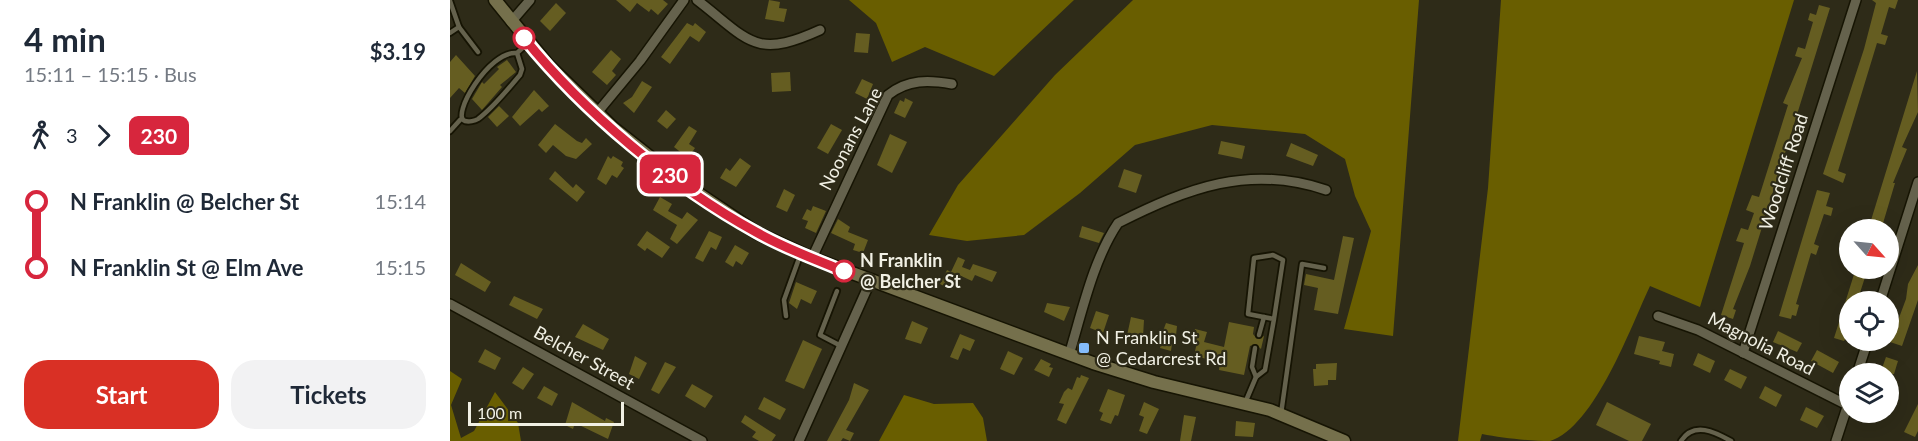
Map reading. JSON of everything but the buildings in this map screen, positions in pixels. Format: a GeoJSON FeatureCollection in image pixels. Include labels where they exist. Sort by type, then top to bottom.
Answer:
{"type":"FeatureCollection","features":[{"type":"Feature","properties":{"kind":"main road"},"geometry":{"type":"LineString","coordinates":[[495,0],[528,43],[597,113],[655,162],[711,204],[758,233],[807,256],[1069,355],[1154,382],[1245,403],[1281,414],[1344,441]]}},
{"type":"Feature","properties":{"kind":"street"},"geometry":{"type":"LineString","coordinates":[[511,22],[530,0]]}},
{"type":"Feature","properties":{"kind":"street"},"geometry":{"type":"LineString","coordinates":[[597,113],[684,0]]}},
{"type":"Feature","properties":{"kind":"street"},"geometry":{"type":"LineString","coordinates":[[698,0],[747,39],[763,46],[795,41],[820,30]]}},
{"type":"Feature","properties":{"kind":"street","name":"Woodcliff Road"},"geometry":{"type":"LineString","coordinates":[[1743,353],[1856,0]]}},
{"type":"Feature","properties":{"kind":"street","name":"Noonans Lane"},"geometry":{"type":"LineString","coordinates":[[807,256],[888,95],[898,87],[927,80],[952,84]]}},
{"type":"Feature","properties":{"kind":"street"},"geometry":{"type":"LineString","coordinates":[[1069,355],[1098,266],[1118,223],[1195,188],[1222,182],[1237,180],[1301,182],[1326,190]]}},
{"type":"Feature","properties":{"kind":"street"},"geometry":{"type":"LineString","coordinates":[[1883,291],[1918,182]]}},
{"type":"Feature","properties":{"kind":"street"},"geometry":{"type":"LineString","coordinates":[[799,441],[871,280]]}},
{"type":"Feature","properties":{"kind":"street","name":"Belcher Street"},"geometry":{"type":"LineString","coordinates":[[450,304],[702,441]]}},
{"type":"Feature","properties":{"kind":"street","name":"Magnolia Road"},"geometry":{"type":"LineString","coordinates":[[1658,316],[1692,328],[1839,397]]}},
{"type":"Feature","properties":{"kind":"street"},"geometry":{"type":"LineString","coordinates":[[1836,441],[1841,423]]}},
{"type":"Feature","properties":{"kind":"lane"},"geometry":{"type":"LineString","coordinates":[[450,1],[459,27],[478,52]]}},
{"type":"Feature","properties":{"kind":"lane"},"geometry":{"type":"LineString","coordinates":[[450,33],[459,27]]}},
{"type":"Feature","properties":{"kind":"lane"},"geometry":{"type":"LineString","coordinates":[[460,97],[469,82],[499,56],[507,52],[517,52],[528,43]]}},
{"type":"Feature","properties":{"kind":"lane"},"geometry":{"type":"LineString","coordinates":[[456,103],[456,115],[460,120],[466,122],[478,118],[520,75],[522,69],[517,52]]}},
{"type":"Feature","properties":{"kind":"lane"},"geometry":{"type":"LineString","coordinates":[[450,131],[460,120]]}},
{"type":"Feature","properties":{"kind":"lane"},"geometry":{"type":"LineString","coordinates":[[1245,403],[1256,377],[1265,370],[1274,319],[1283,260],[1273,255],[1254,258],[1248,314],[1274,319]]}},
{"type":"Feature","properties":{"kind":"lane"},"geometry":{"type":"LineString","coordinates":[[786,316],[784,300],[807,256]]}},
{"type":"Feature","properties":{"kind":"lane"},"geometry":{"type":"LineString","coordinates":[[1281,414],[1302,264],[1324,268]]}},
{"type":"Feature","properties":{"kind":"lane"},"geometry":{"type":"LineString","coordinates":[[837,291],[820,335],[841,346]]}},
{"type":"Feature","properties":{"kind":"lane"},"geometry":{"type":"LineString","coordinates":[[1259,335],[1264,317]]}},
{"type":"Feature","properties":{"kind":"lane"},"geometry":{"type":"LineString","coordinates":[[1255,348],[1252,367],[1256,377]]}},
{"type":"Feature","properties":{"kind":"lane"},"geometry":{"type":"LineString","coordinates":[[1681,441],[1687,433],[1699,429],[1712,431],[1731,441]]}},
{"type":"Feature","properties":{"kind":"shaded area"},"geometry":{"type":"Polygon","coordinates":[[[849,0],[1074,0],[994,76],[925,47],[892,62],[876,23],[849,0]]]}},
{"type":"Feature","properties":{"kind":"shaded area"},"geometry":{"type":"Polygon","coordinates":[[[1133,0],[1419,0],[1393,336],[1344,329],[1371,231],[1355,196],[1345,159],[1305,134],[1212,125],[1135,145],[1080,193],[1024,235],[967,241],[929,235],[958,185],[1055,75],[1133,0]]]}},
{"type":"Feature","properties":{"kind":"shaded area"},"geometry":{"type":"Polygon","coordinates":[[[1501,0],[1794,0],[1700,307],[1650,286],[1622,349],[1596,396],[1582,416],[1566,432],[1550,441],[1482,434],[1480,441],[1458,441],[1488,188],[1501,0]]]}},
{"type":"Feature","properties":{"kind":"shaded area"},"geometry":{"type":"Polygon","coordinates":[[[450,371],[462,379],[451,405],[461,438],[474,431],[495,392],[518,423],[521,441],[450,441],[450,371]]]}},
{"type":"Feature","properties":{"kind":"shaded area"},"geometry":{"type":"Polygon","coordinates":[[[904,395],[934,404],[973,403],[983,418],[987,441],[879,441],[904,395]]]}},
{"type":"Feature","properties":{"kind":"bus line","name":"230"},"geometry":{"type":"LineString","coordinates":[[524,38],[563,81],[613,128],[711,204],[787,248],[844,271]]}},
{"type":"Feature","properties":{"kind":"place","name":"N Franklin @ Belcher St"},"geometry":{"type":"Point","coordinates":[844,271]}},
{"type":"Feature","properties":{"kind":"place","name":"N Franklin St @ Cedarcrest Rd"},"geometry":{"type":"Point","coordinates":[1084,348]}}]}
